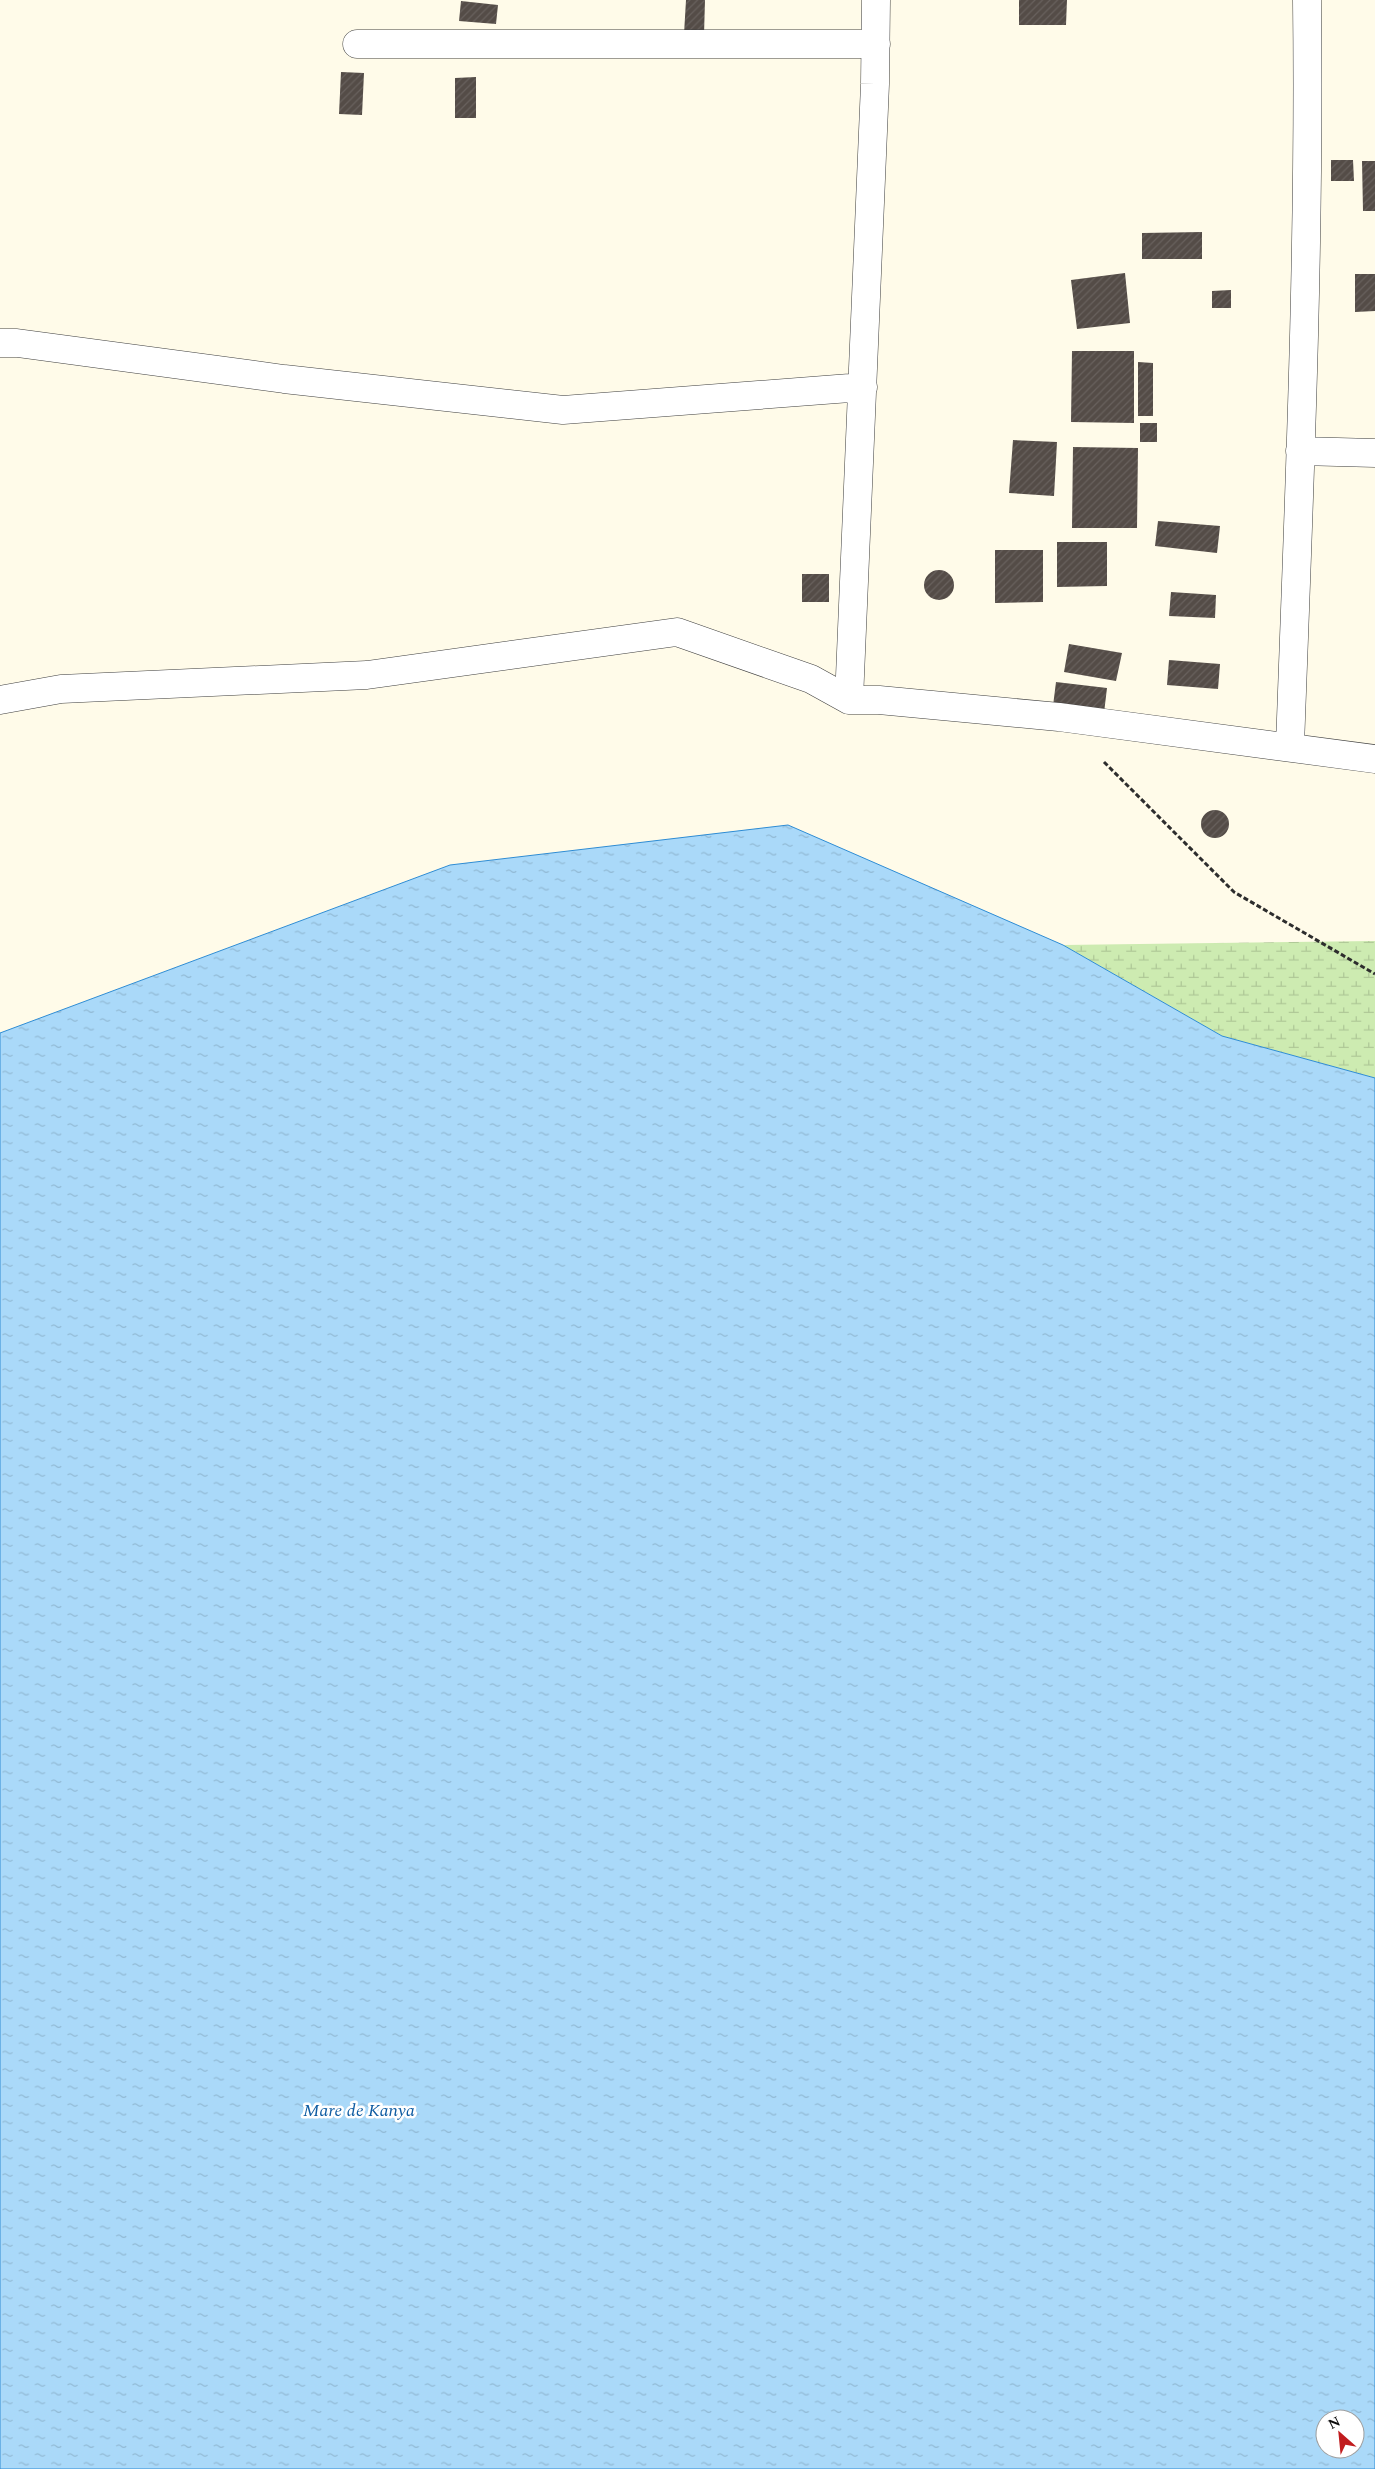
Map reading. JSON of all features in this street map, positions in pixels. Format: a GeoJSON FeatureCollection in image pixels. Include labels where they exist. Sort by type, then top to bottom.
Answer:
{"type":"FeatureCollection","features":[{"type":"Feature","properties":{"kind":"street"},"geometry":{"type":"LineString","coordinates":[[849,700],[863,387],[876,0]]}},
{"type":"Feature","properties":{"kind":"street"},"geometry":{"type":"LineString","coordinates":[[1290,746],[1300,451],[1308,87],[1307,0]]}},
{"type":"Feature","properties":{"kind":"street"},"geometry":{"type":"LineString","coordinates":[[356,44],[876,44]]}},
{"type":"Feature","properties":{"kind":"street"},"geometry":{"type":"LineString","coordinates":[[0,343],[17,343],[284,379],[563,410],[863,387]]}},
{"type":"Feature","properties":{"kind":"street"},"geometry":{"type":"LineString","coordinates":[[1300,451],[1375,453]]}},
{"type":"Feature","properties":{"kind":"street"},"geometry":{"type":"LineString","coordinates":[[0,700],[61,689],[367,675],[677,632],[811,679],[849,700],[879,700],[1050,716],[1290,746],[1375,759]]}},
{"type":"Feature","properties":{"kind":"path"},"geometry":{"type":"LineString","coordinates":[[1101,759],[1234,892],[1375,974]]}},
{"type":"Feature","properties":{"kind":"green space"},"geometry":{"type":"Polygon","coordinates":[[[1375,941],[1375,1078],[1222,1036],[1063,945],[1375,941]]]}},
{"type":"Feature","properties":{"kind":"water","name":"Mare de Kanya"},"geometry":{"type":"Polygon","coordinates":[[[788,825],[1063,945],[1222,1036],[1375,1078],[1375,2469],[0,2469],[0,1033],[450,865],[788,825]]]}},
{"type":"Feature","properties":{"kind":"building"},"geometry":{"type":"Polygon","coordinates":[[[686,0],[705,0],[704,35],[684,34],[686,0]]]}},
{"type":"Feature","properties":{"kind":"building"},"geometry":{"type":"Polygon","coordinates":[[[1019,0],[1067,0],[1066,25],[1019,25],[1019,0]]]}},
{"type":"Feature","properties":{"kind":"building"},"geometry":{"type":"Polygon","coordinates":[[[461,1],[498,5],[496,24],[459,21],[461,1]]]}},
{"type":"Feature","properties":{"kind":"building"},"geometry":{"type":"Polygon","coordinates":[[[341,72],[364,73],[362,115],[339,114],[341,72]]]}},
{"type":"Feature","properties":{"kind":"building"},"geometry":{"type":"Polygon","coordinates":[[[476,77],[476,118],[455,118],[455,78],[476,77]]]}},
{"type":"Feature","properties":{"kind":"building"},"geometry":{"type":"Polygon","coordinates":[[[1331,160],[1353,160],[1354,181],[1331,181],[1331,160]]]}},
{"type":"Feature","properties":{"kind":"building"},"geometry":{"type":"Polygon","coordinates":[[[1362,161],[1375,161],[1375,211],[1363,211],[1362,161]]]}},
{"type":"Feature","properties":{"kind":"building"},"geometry":{"type":"Polygon","coordinates":[[[1202,232],[1202,259],[1142,259],[1142,233],[1202,232]]]}},
{"type":"Feature","properties":{"kind":"building"},"geometry":{"type":"Polygon","coordinates":[[[1125,273],[1130,323],[1077,329],[1071,280],[1125,273]]]}},
{"type":"Feature","properties":{"kind":"building"},"geometry":{"type":"Polygon","coordinates":[[[1355,274],[1375,274],[1375,311],[1355,312],[1355,274]]]}},
{"type":"Feature","properties":{"kind":"building"},"geometry":{"type":"Polygon","coordinates":[[[1231,290],[1231,308],[1212,308],[1212,291],[1231,290]]]}},
{"type":"Feature","properties":{"kind":"building"},"geometry":{"type":"Polygon","coordinates":[[[1072,351],[1134,351],[1134,423],[1071,422],[1072,351]]]}},
{"type":"Feature","properties":{"kind":"building"},"geometry":{"type":"Polygon","coordinates":[[[1138,362],[1153,363],[1153,416],[1138,416],[1138,362]]]}},
{"type":"Feature","properties":{"kind":"building"},"geometry":{"type":"Polygon","coordinates":[[[1140,423],[1157,423],[1157,442],[1140,442],[1140,423]]]}},
{"type":"Feature","properties":{"kind":"building"},"geometry":{"type":"Polygon","coordinates":[[[1013,440],[1057,442],[1054,496],[1009,493],[1013,440]]]}},
{"type":"Feature","properties":{"kind":"building"},"geometry":{"type":"Polygon","coordinates":[[[1073,447],[1138,448],[1137,528],[1072,528],[1073,447]]]}},
{"type":"Feature","properties":{"kind":"building"},"geometry":{"type":"Polygon","coordinates":[[[1158,521],[1220,526],[1217,553],[1155,546],[1158,521]]]}},
{"type":"Feature","properties":{"kind":"building"},"geometry":{"type":"Polygon","coordinates":[[[1057,542],[1107,542],[1107,586],[1057,587],[1057,542]]]}},
{"type":"Feature","properties":{"kind":"building"},"geometry":{"type":"Polygon","coordinates":[[[995,550],[1043,550],[1043,602],[995,603],[995,550]]]}},
{"type":"Feature","properties":{"kind":"building"},"geometry":{"type":"Polygon","coordinates":[[[939,570],[945,571],[953,579],[953,591],[945,599],[939,600],[933,599],[925,591],[924,585],[925,579],[933,571],[939,570]]]}},
{"type":"Feature","properties":{"kind":"building"},"geometry":{"type":"Polygon","coordinates":[[[802,574],[829,574],[829,602],[802,602],[802,574]]]}},
{"type":"Feature","properties":{"kind":"building"},"geometry":{"type":"Polygon","coordinates":[[[1171,592],[1216,595],[1215,618],[1169,616],[1171,592]]]}},
{"type":"Feature","properties":{"kind":"building"},"geometry":{"type":"Polygon","coordinates":[[[1069,644],[1122,653],[1116,681],[1064,672],[1069,644]]]}},
{"type":"Feature","properties":{"kind":"building"},"geometry":{"type":"Polygon","coordinates":[[[1169,660],[1220,664],[1218,689],[1167,685],[1169,660]]]}},
{"type":"Feature","properties":{"kind":"building"},"geometry":{"type":"Polygon","coordinates":[[[1056,682],[1107,688],[1104,713],[1053,706],[1056,682]]]}},
{"type":"Feature","properties":{"kind":"building"},"geometry":{"type":"Polygon","coordinates":[[[1215,810],[1225,814],[1229,824],[1225,834],[1215,838],[1205,834],[1201,824],[1205,814],[1215,810]]]}}]}
